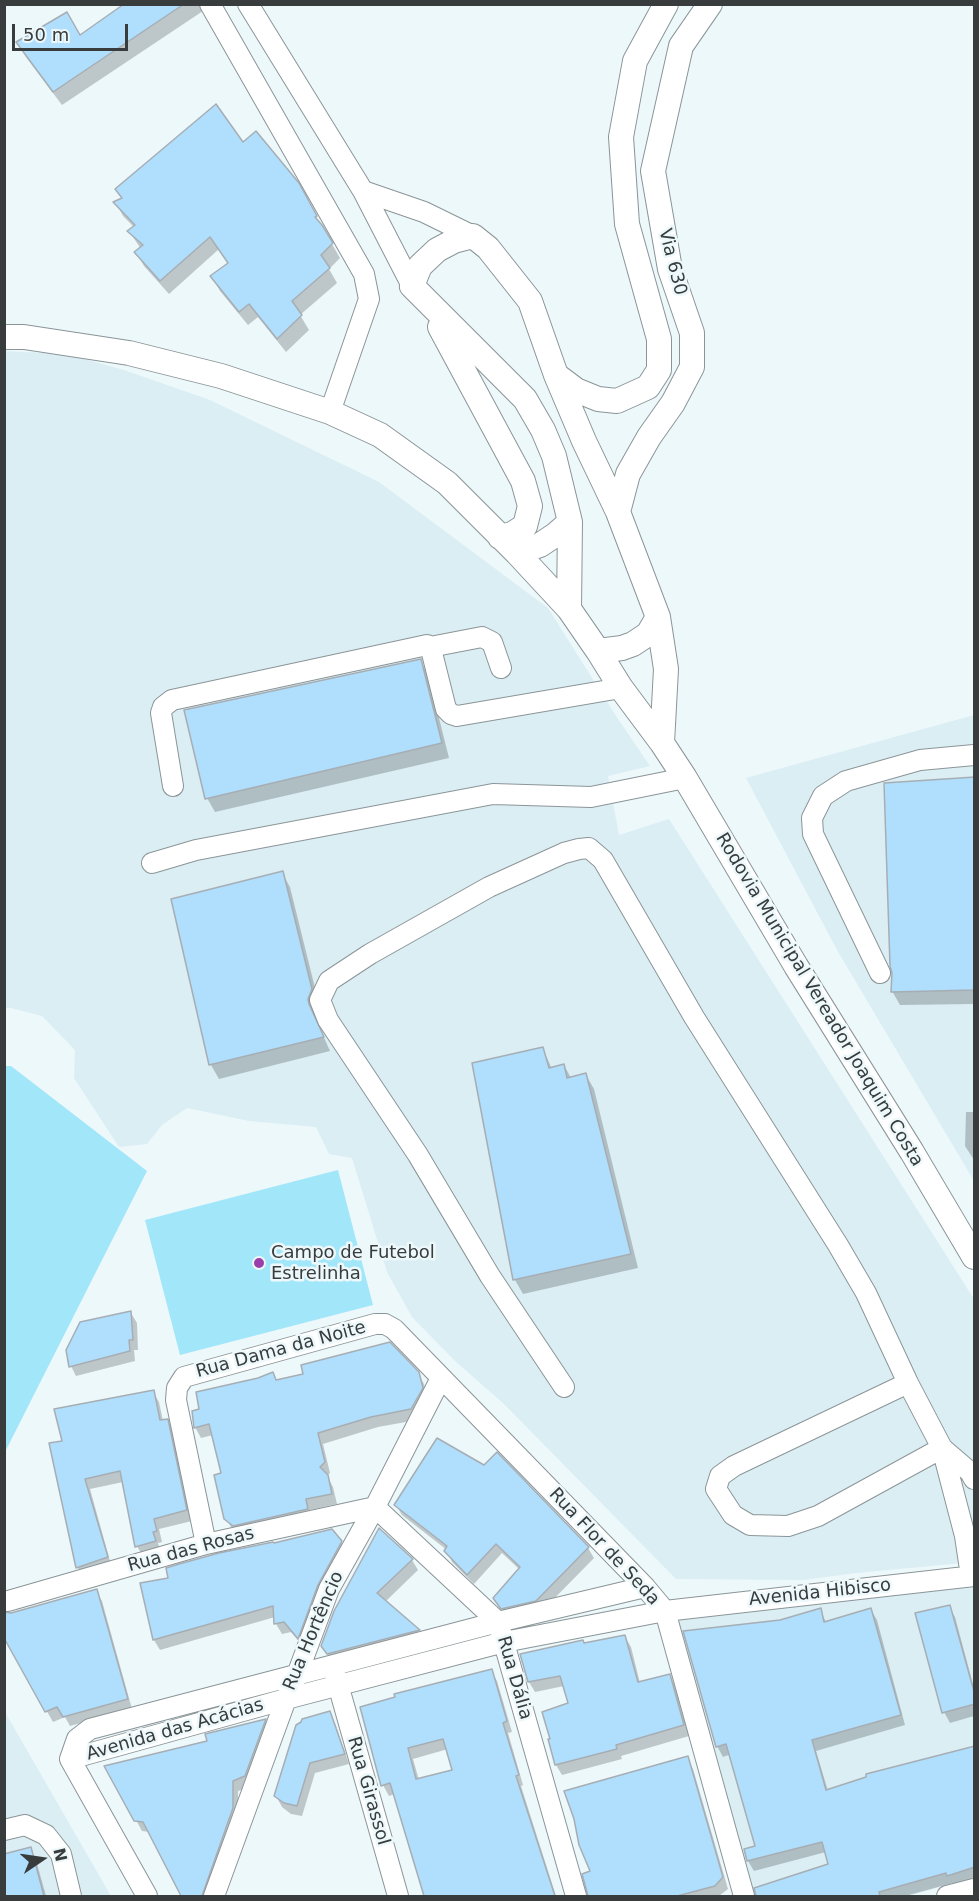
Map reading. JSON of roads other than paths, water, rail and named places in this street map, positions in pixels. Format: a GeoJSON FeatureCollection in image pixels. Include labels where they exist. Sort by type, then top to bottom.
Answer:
{"type":"FeatureCollection","features":[{"type":"Feature","properties":{"kind":"main road","name":"Via 630"},"geometry":{"type":"LineString","coordinates":[[556,375],[587,395],[617,401],[648,387],[658,370],[659,339],[627,224],[621,137],[635,61],[666,4]]}},
{"type":"Feature","properties":{"kind":"main road","name":"Via 630"},"geometry":{"type":"LineString","coordinates":[[618,512],[628,474],[649,437],[673,403],[692,367],[692,333],[670,269],[653,171],[681,45],[710,4]]}},
{"type":"Feature","properties":{"kind":"main road"},"geometry":{"type":"LineString","coordinates":[[509,545],[512,534],[525,526],[530,506],[523,481],[419,293],[420,266],[437,250],[454,241],[473,236],[488,248],[530,302],[556,375],[618,512],[658,617],[666,669],[662,743]]}},
{"type":"Feature","properties":{"kind":"main road"},"geometry":{"type":"LineString","coordinates":[[419,293],[525,399],[536,415],[554,456],[570,522],[569,609]]}},
{"type":"Feature","properties":{"kind":"main road"},"geometry":{"type":"LineString","coordinates":[[4,337],[24,337],[129,353],[221,376],[330,412],[380,435],[447,483],[569,609]]}},
{"type":"Feature","properties":{"kind":"main road"},"geometry":{"type":"LineString","coordinates":[[509,545],[540,545],[570,522]]}},
{"type":"Feature","properties":{"kind":"main road","name":"Rodovia Municipal Vereador Joaquim Costa"},"geometry":{"type":"LineString","coordinates":[[569,609],[621,688],[685,778],[796,966],[975,1257]]}},
{"type":"Feature","properties":{"kind":"main road"},"geometry":{"type":"LineString","coordinates":[[598,651],[633,644],[648,633],[658,617]]}},
{"type":"Feature","properties":{"kind":"street"},"geometry":{"type":"LineString","coordinates":[[210,4],[364,274],[369,299],[330,412]]}},
{"type":"Feature","properties":{"kind":"street"},"geometry":{"type":"LineString","coordinates":[[248,4],[363,191],[419,293]]}},
{"type":"Feature","properties":{"kind":"street"},"geometry":{"type":"LineString","coordinates":[[363,191],[424,212],[473,236]]}},
{"type":"Feature","properties":{"kind":"street"},"geometry":{"type":"LineString","coordinates":[[172,786],[161,713],[163,707],[172,700],[427,645],[482,637],[492,642],[501,668]]}},
{"type":"Feature","properties":{"kind":"street"},"geometry":{"type":"LineString","coordinates":[[429,646],[446,708],[451,714],[457,716],[621,688]]}},
{"type":"Feature","properties":{"kind":"street"},"geometry":{"type":"LineString","coordinates":[[880,973],[813,834],[812,818],[823,796],[846,781],[920,760],[975,755]]}},
{"type":"Feature","properties":{"kind":"street"},"geometry":{"type":"LineString","coordinates":[[152,863],[196,850],[493,794],[591,797],[685,778]]}},
{"type":"Feature","properties":{"kind":"street"},"geometry":{"type":"LineString","coordinates":[[564,1387],[490,1276],[418,1155],[328,1020],[320,1000],[329,981],[370,954],[489,887],[564,853],[589,848],[603,860],[694,1017],[866,1293],[908,1383],[942,1448],[973,1576]]}},
{"type":"Feature","properties":{"kind":"street","name":"Rua Dama da Noite"},"geometry":{"type":"LineString","coordinates":[[206,1544],[176,1400],[177,1388],[184,1377],[375,1324],[385,1324]]}},
{"type":"Feature","properties":{"kind":"street","name":"Rua Flor de Seda"},"geometry":{"type":"LineString","coordinates":[[385,1324],[393,1329],[441,1377],[645,1587],[665,1611],[743,1896]]}},
{"type":"Feature","properties":{"kind":"street","name":"Rua Hortêncio"},"geometry":{"type":"LineString","coordinates":[[214,1896],[329,1589],[375,1507],[441,1377]]}},
{"type":"Feature","properties":{"kind":"street"},"geometry":{"type":"LineString","coordinates":[[908,1383],[734,1466],[720,1476],[716,1489],[733,1515],[750,1525],[788,1526],[818,1516],[942,1448]]}},
{"type":"Feature","properties":{"kind":"street"},"geometry":{"type":"LineString","coordinates":[[942,1448],[975,1479]]}},
{"type":"Feature","properties":{"kind":"street","name":"Rua das Rosas"},"geometry":{"type":"LineString","coordinates":[[8,1601],[206,1544],[375,1507]]}},
{"type":"Feature","properties":{"kind":"street","name":"Rua Dália"},"geometry":{"type":"LineString","coordinates":[[375,1507],[498,1622],[576,1896]]}},
{"type":"Feature","properties":{"kind":"street","name":"Avenida Hibisco"},"geometry":{"type":"LineString","coordinates":[[665,1611],[973,1576]]}},
{"type":"Feature","properties":{"kind":"street","name":"Avenida das Acácias"},"geometry":{"type":"LineString","coordinates":[[70,1759],[77,1739],[90,1729],[498,1622],[645,1587]]}},
{"type":"Feature","properties":{"kind":"street","name":"Avenida das Acácias"},"geometry":{"type":"LineString","coordinates":[[70,1759],[504,1642],[665,1611]]}},
{"type":"Feature","properties":{"kind":"street","name":"Rua Girassol"},"geometry":{"type":"LineString","coordinates":[[333,1666],[398,1896]]}},
{"type":"Feature","properties":{"kind":"street"},"geometry":{"type":"LineString","coordinates":[[70,1759],[147,1896]]}},
{"type":"Feature","properties":{"kind":"street"},"geometry":{"type":"LineString","coordinates":[[4,1830],[25,1825],[46,1835],[61,1854],[71,1896]]}},
{"type":"Feature","properties":{"kind":"street"},"geometry":{"type":"LineString","coordinates":[[947,1896],[975,1889]]}},
{"type":"Feature","properties":{"kind":"place","name":"Campo de Futebol Estrelinha"},"geometry":{"type":"Point","coordinates":[259,1263]}}]}
